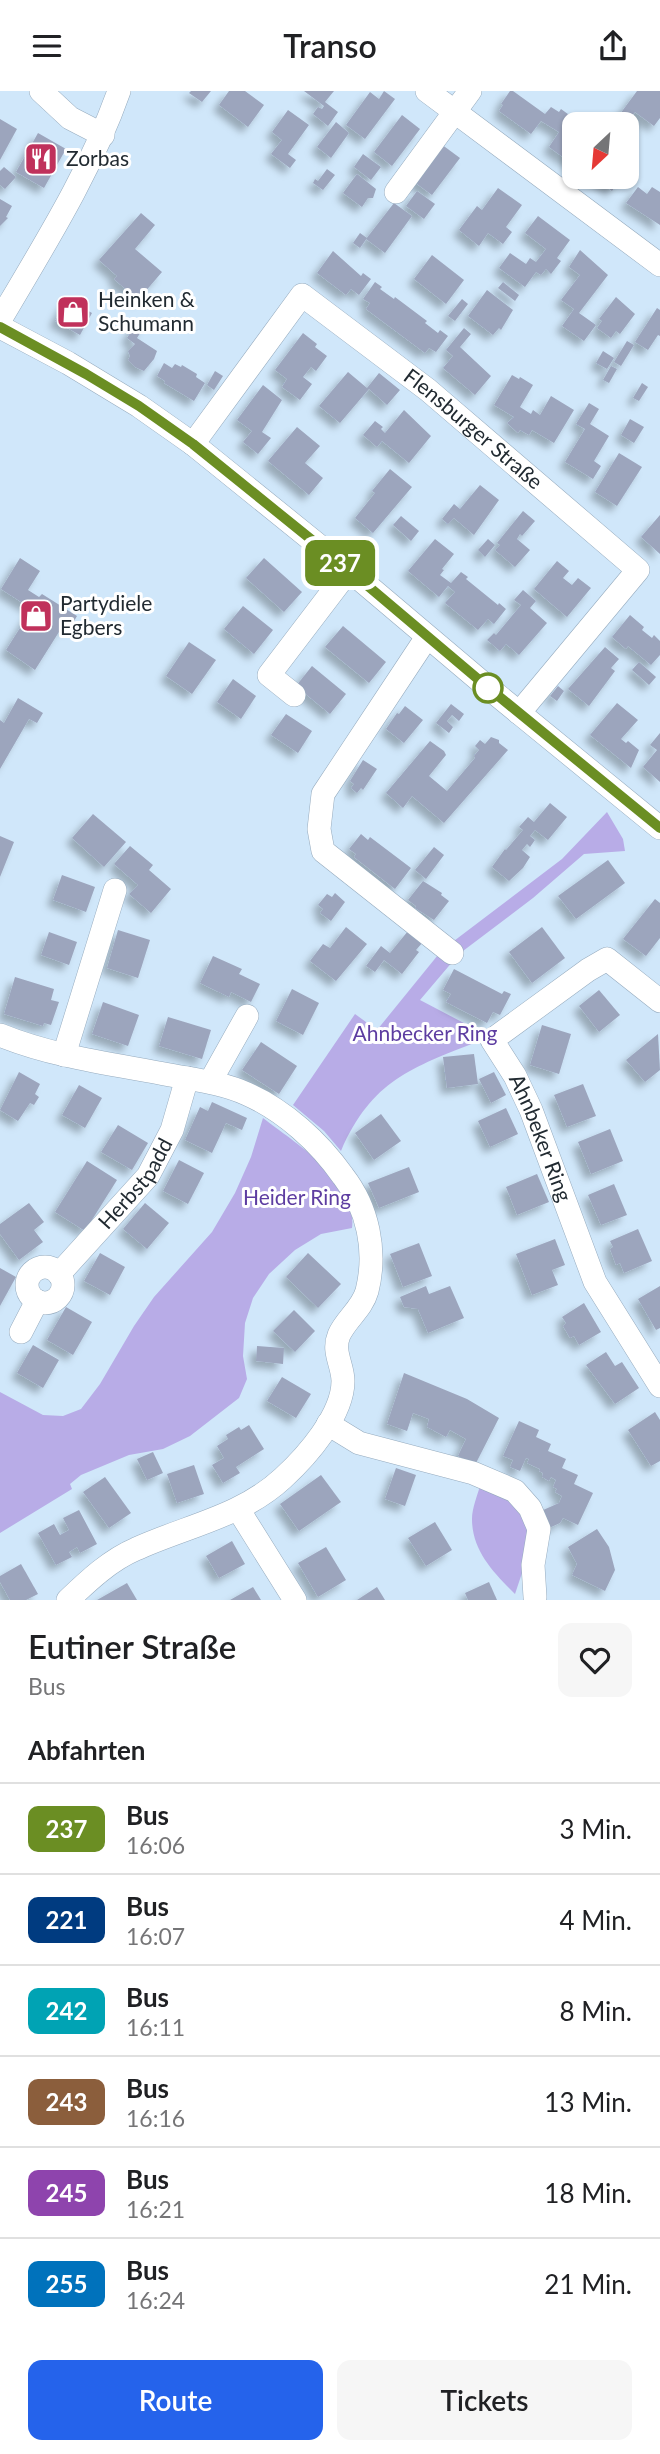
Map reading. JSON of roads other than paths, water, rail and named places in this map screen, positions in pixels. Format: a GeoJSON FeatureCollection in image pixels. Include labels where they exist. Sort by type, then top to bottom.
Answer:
{"type":"FeatureCollection","features":[{"type":"Feature","properties":{"kind":"street"},"geometry":{"type":"LineString","coordinates":[[41,91],[70,118],[103,135]]}},
{"type":"Feature","properties":{"kind":"street"},"geometry":{"type":"LineString","coordinates":[[0,320],[62,215],[103,135],[119,91]]}},
{"type":"Feature","properties":{"kind":"street"},"geometry":{"type":"LineString","coordinates":[[426,91],[660,265]]}},
{"type":"Feature","properties":{"kind":"street"},"geometry":{"type":"LineString","coordinates":[[396,192],[470,91]]}},
{"type":"Feature","properties":{"kind":"street","name":"Flensburger Straße"},"geometry":{"type":"LineString","coordinates":[[193,444],[302,295],[428,390],[638,571],[519,713]]}},
{"type":"Feature","properties":{"kind":"street"},"geometry":{"type":"LineString","coordinates":[[0,327],[139,406],[193,444],[660,828]]}},
{"type":"Feature","properties":{"kind":"street"},"geometry":{"type":"LineString","coordinates":[[295,695],[270,675],[349,570]]}},
{"type":"Feature","properties":{"kind":"street"},"geometry":{"type":"LineString","coordinates":[[427,637],[323,794],[319,829],[323,851],[452,953]]}},
{"type":"Feature","properties":{"kind":"street"},"geometry":{"type":"LineString","coordinates":[[64,1055],[115,890]]}},
{"type":"Feature","properties":{"kind":"street","name":"Ahnbeker Ring"},"geometry":{"type":"LineString","coordinates":[[660,1001],[607,959],[492,1040],[515,1076],[531,1110],[595,1282],[660,1386]]}},
{"type":"Feature","properties":{"kind":"street"},"geometry":{"type":"LineString","coordinates":[[210,1082],[247,1016]]}},
{"type":"Feature","properties":{"kind":"street"},"geometry":{"type":"LineString","coordinates":[[3,1044],[210,1082],[249,1095],[294,1124],[332,1160],[351,1186],[365,1216],[371,1254],[369,1283],[363,1302],[338,1337],[336,1349],[342,1371],[342,1390],[336,1411],[284,1478],[238,1509],[198,1527],[135,1549],[103,1569],[74,1598]]}},
{"type":"Feature","properties":{"kind":"street","name":"Herbstpadd"},"geometry":{"type":"LineString","coordinates":[[21,1332],[37,1301],[32,1298],[27,1287],[27,1281],[33,1271],[43,1266],[59,1273],[148,1176],[172,1130],[187,1078]]}},
{"type":"Feature","properties":{"kind":"street"},"geometry":{"type":"LineString","coordinates":[[328,1424],[359,1443],[473,1473],[515,1491],[530,1507],[539,1529],[533,1565],[535,1597]]}},
{"type":"Feature","properties":{"kind":"street"},"geometry":{"type":"LineString","coordinates":[[238,1509],[295,1600]]}},
{"type":"Feature","properties":{"kind":"place","name":"Zorbas"},"geometry":{"type":"Point","coordinates":[41,159]}},
{"type":"Feature","properties":{"kind":"place","name":"Heinken & Schumann"},"geometry":{"type":"Point","coordinates":[73,312]}},
{"type":"Feature","properties":{"kind":"place","name":"Partydiele Egbers"},"geometry":{"type":"Point","coordinates":[36,616]}},
{"type":"Feature","properties":{"kind":"park label","name":"Ahnbecker Ring"},"geometry":{"type":"Point","coordinates":[425,1034]}},
{"type":"Feature","properties":{"kind":"park label","name":"Heider Ring"},"geometry":{"type":"Point","coordinates":[297,1198]}}]}
